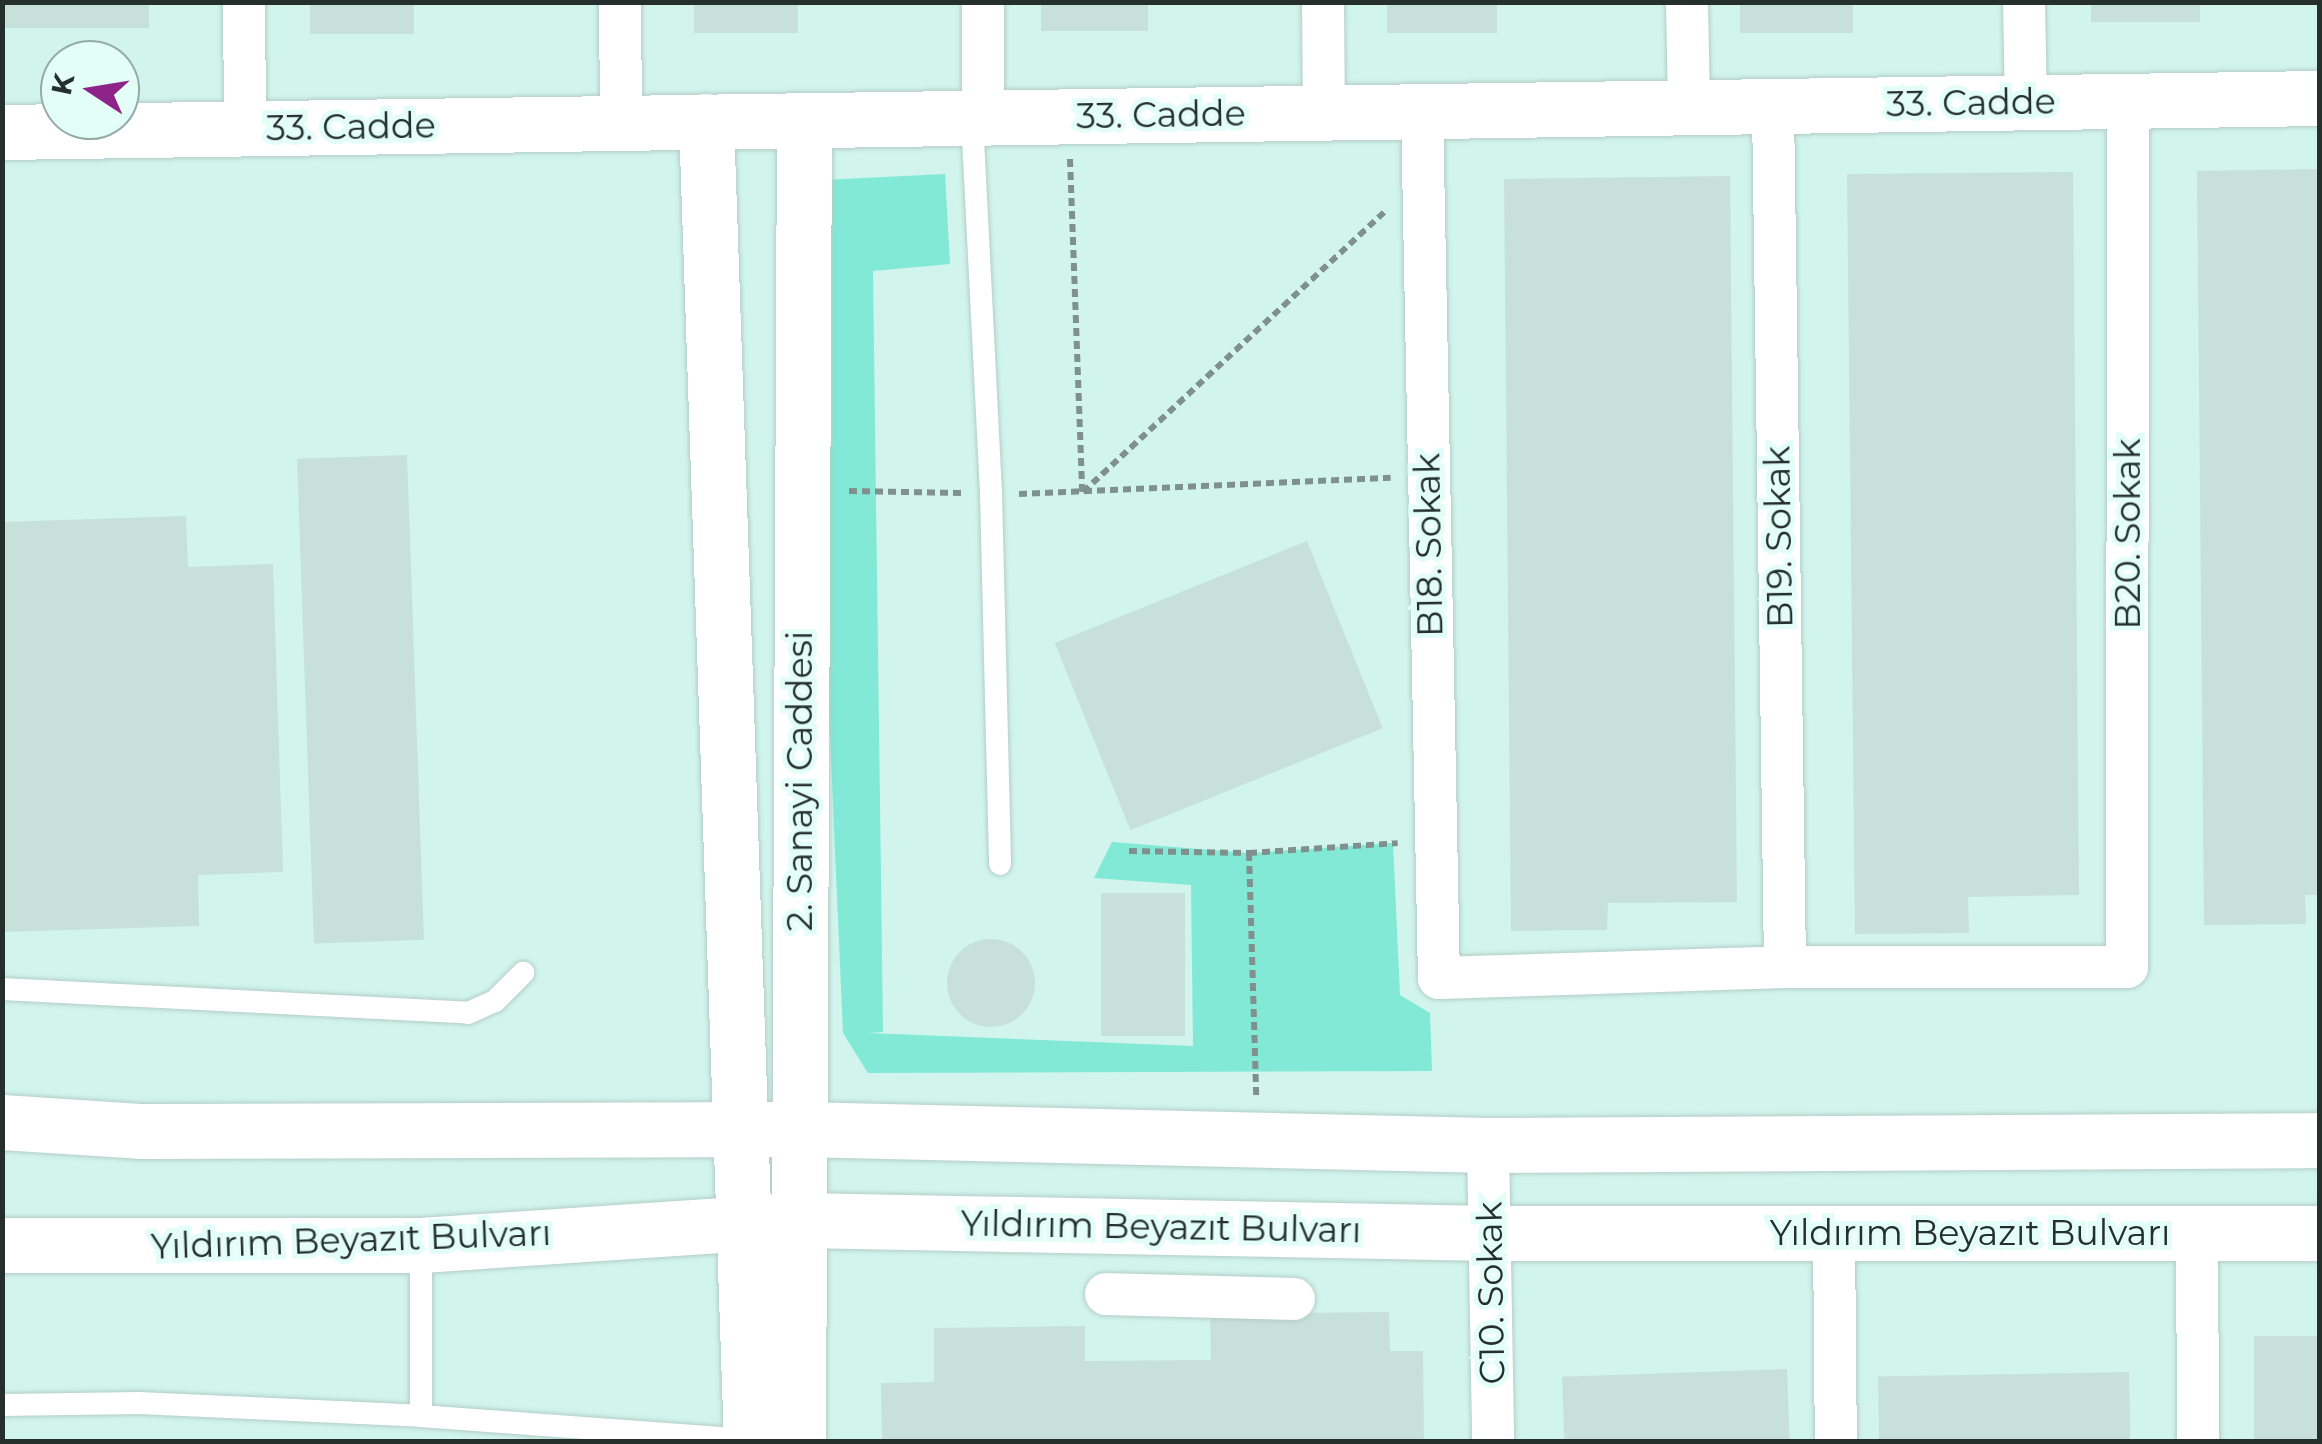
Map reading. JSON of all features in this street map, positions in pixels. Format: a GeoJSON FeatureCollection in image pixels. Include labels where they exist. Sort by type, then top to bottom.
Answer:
{"type":"FeatureCollection","features":[{"type":"Feature","properties":{"kind":"main road","name":"33. Cadde"},"geometry":{"type":"LineString","coordinates":[[2,132],[2320,98]]}},
{"type":"Feature","properties":{"kind":"main road","name":"2. Sanayi Caddesi"},"geometry":{"type":"LineString","coordinates":[[767,1441],[802,1220],[804,120]]}},
{"type":"Feature","properties":{"kind":"main road","name":"2. Sanayi Caddesi"},"geometry":{"type":"LineString","coordinates":[[706,121],[742,1222],[767,1441]]}},
{"type":"Feature","properties":{"kind":"main road"},"geometry":{"type":"LineString","coordinates":[[2,1122],[330,1134],[800,1130],[1488,1145],[2320,1140]]}},
{"type":"Feature","properties":{"kind":"main road","name":"Yıldırım Beyazıt Bulvarı"},"geometry":{"type":"LineString","coordinates":[[2,1245],[421,1245],[802,1220],[1491,1233],[2320,1233]]}},
{"type":"Feature","properties":{"kind":"street"},"geometry":{"type":"LineString","coordinates":[[244,2],[245,128]]}},
{"type":"Feature","properties":{"kind":"street"},"geometry":{"type":"LineString","coordinates":[[620,2],[620,123]]}},
{"type":"Feature","properties":{"kind":"street"},"geometry":{"type":"LineString","coordinates":[[977,118],[983,2]]}},
{"type":"Feature","properties":{"kind":"street"},"geometry":{"type":"LineString","coordinates":[[1324,2],[1324,112]]}},
{"type":"Feature","properties":{"kind":"street"},"geometry":{"type":"LineString","coordinates":[[1688,2],[1689,107]]}},
{"type":"Feature","properties":{"kind":"street"},"geometry":{"type":"LineString","coordinates":[[2024,2],[2026,102]]}},
{"type":"Feature","properties":{"kind":"street","name":"B20. Sokak"},"geometry":{"type":"LineString","coordinates":[[1785,967],[2127,967],[2128,100]]}},
{"type":"Feature","properties":{"kind":"street","name":"B19. Sokak"},"geometry":{"type":"LineString","coordinates":[[1773,106],[1785,967]]}},
{"type":"Feature","properties":{"kind":"street","name":"B18. Sokak"},"geometry":{"type":"LineString","coordinates":[[1422,111],[1420,178],[1439,978],[1785,967]]}},
{"type":"Feature","properties":{"kind":"street","name":"C10. Sokak"},"geometry":{"type":"LineString","coordinates":[[1488,1145],[1493,1442]]}},
{"type":"Feature","properties":{"kind":"street"},"geometry":{"type":"LineString","coordinates":[[1834,1232],[1836,1442]]}},
{"type":"Feature","properties":{"kind":"street"},"geometry":{"type":"LineString","coordinates":[[2196,1235],[2198,1442]]}},
{"type":"Feature","properties":{"kind":"street"},"geometry":{"type":"LineString","coordinates":[[1106,1294],[1294,1299]]}},
{"type":"Feature","properties":{"kind":"lane"},"geometry":{"type":"LineString","coordinates":[[977,118],[1000,864]]}},
{"type":"Feature","properties":{"kind":"lane"},"geometry":{"type":"LineString","coordinates":[[2,989],[468,1014],[495,1001],[523,972]]}},
{"type":"Feature","properties":{"kind":"lane"},"geometry":{"type":"LineString","coordinates":[[421,1245],[421,1416]]}},
{"type":"Feature","properties":{"kind":"lane"},"geometry":{"type":"LineString","coordinates":[[2,1405],[139,1403],[421,1416],[767,1441]]}},
{"type":"Feature","properties":{"kind":"path"},"geometry":{"type":"LineString","coordinates":[[1068,116],[1082,493]]}},
{"type":"Feature","properties":{"kind":"path"},"geometry":{"type":"LineString","coordinates":[[1082,493],[1420,178]]}},
{"type":"Feature","properties":{"kind":"path"},"geometry":{"type":"LineString","coordinates":[[801,490],[1082,493],[1427,476]]}},
{"type":"Feature","properties":{"kind":"path"},"geometry":{"type":"LineString","coordinates":[[1129,851],[1249,854],[1436,840]]}},
{"type":"Feature","properties":{"kind":"path"},"geometry":{"type":"LineString","coordinates":[[1249,854],[1257,1142]]}},
{"type":"Feature","properties":{"kind":"shaded area"},"geometry":{"type":"Polygon","coordinates":[[[3,3],[2319,3],[2319,1441],[3,1441],[3,3]]]}},
{"type":"Feature","properties":{"kind":"green space"},"geometry":{"type":"Polygon","coordinates":[[[945,174],[950,264],[873,271],[883,1032],[867,1033],[1193,1046],[1191,885],[1094,878],[1112,842],[1249,853],[1393,843],[1400,995],[1430,1013],[1432,1071],[868,1073],[843,1033],[828,692],[822,180],[945,174]]]}},
{"type":"Feature","properties":{"kind":"building"},"geometry":{"type":"Polygon","coordinates":[[[2,2],[149,2],[149,28],[2,28],[2,2]]]}},
{"type":"Feature","properties":{"kind":"building"},"geometry":{"type":"Polygon","coordinates":[[[310,2],[414,2],[414,34],[310,34],[310,2]]]}},
{"type":"Feature","properties":{"kind":"building"},"geometry":{"type":"Polygon","coordinates":[[[694,2],[798,2],[798,33],[694,33],[694,2]]]}},
{"type":"Feature","properties":{"kind":"building"},"geometry":{"type":"Polygon","coordinates":[[[1041,2],[1148,2],[1148,31],[1041,31],[1041,2]]]}},
{"type":"Feature","properties":{"kind":"building"},"geometry":{"type":"Polygon","coordinates":[[[1387,2],[1497,2],[1497,33],[1387,33],[1387,2]]]}},
{"type":"Feature","properties":{"kind":"building"},"geometry":{"type":"Polygon","coordinates":[[[1740,2],[1853,2],[1853,33],[1740,33],[1740,2]]]}},
{"type":"Feature","properties":{"kind":"building"},"geometry":{"type":"Polygon","coordinates":[[[2091,2],[2200,2],[2200,22],[2091,22],[2091,2]]]}},
{"type":"Feature","properties":{"kind":"building"},"geometry":{"type":"Polygon","coordinates":[[[2320,169],[2320,895],[2305,895],[2306,924],[2204,925],[2197,171],[2320,169]]]}},
{"type":"Feature","properties":{"kind":"building"},"geometry":{"type":"Polygon","coordinates":[[[2073,172],[2079,895],[1968,897],[1969,933],[1855,934],[1847,174],[2073,172]]]}},
{"type":"Feature","properties":{"kind":"building"},"geometry":{"type":"Polygon","coordinates":[[[1730,176],[1737,902],[1608,903],[1607,930],[1511,931],[1504,179],[1730,176]]]}},
{"type":"Feature","properties":{"kind":"building"},"geometry":{"type":"Polygon","coordinates":[[[407,455],[424,940],[314,944],[297,459],[407,455]]]}},
{"type":"Feature","properties":{"kind":"building"},"geometry":{"type":"Polygon","coordinates":[[[186,516],[188,567],[273,564],[283,872],[198,875],[199,926],[2,932],[2,522],[186,516]]]}},
{"type":"Feature","properties":{"kind":"building"},"geometry":{"type":"Polygon","coordinates":[[[1307,541],[1383,728],[1130,830],[1055,643],[1307,541]]]}},
{"type":"Feature","properties":{"kind":"building"},"geometry":{"type":"Polygon","coordinates":[[[1101,893],[1185,893],[1185,1036],[1101,1036],[1101,893]]]}},
{"type":"Feature","properties":{"kind":"building"},"geometry":{"type":"Polygon","coordinates":[[[991,939],[1022,952],[1035,983],[1022,1014],[991,1027],[960,1014],[947,983],[960,952],[991,939]]]}},
{"type":"Feature","properties":{"kind":"building"},"geometry":{"type":"Polygon","coordinates":[[[1389,1312],[1390,1351],[1423,1351],[1424,1442],[882,1442],[881,1383],[934,1382],[934,1328],[1085,1326],[1085,1361],[1211,1360],[1210,1314],[1389,1312]]]}},
{"type":"Feature","properties":{"kind":"building"},"geometry":{"type":"Polygon","coordinates":[[[2254,1336],[2320,1336],[2320,1442],[2254,1442],[2254,1336]]]}},
{"type":"Feature","properties":{"kind":"building"},"geometry":{"type":"Polygon","coordinates":[[[1787,1369],[1790,1442],[1564,1442],[1562,1377],[1787,1369]]]}},
{"type":"Feature","properties":{"kind":"building"},"geometry":{"type":"Polygon","coordinates":[[[2129,1372],[2130,1442],[1879,1442],[1878,1376],[2129,1372]]]}}]}
